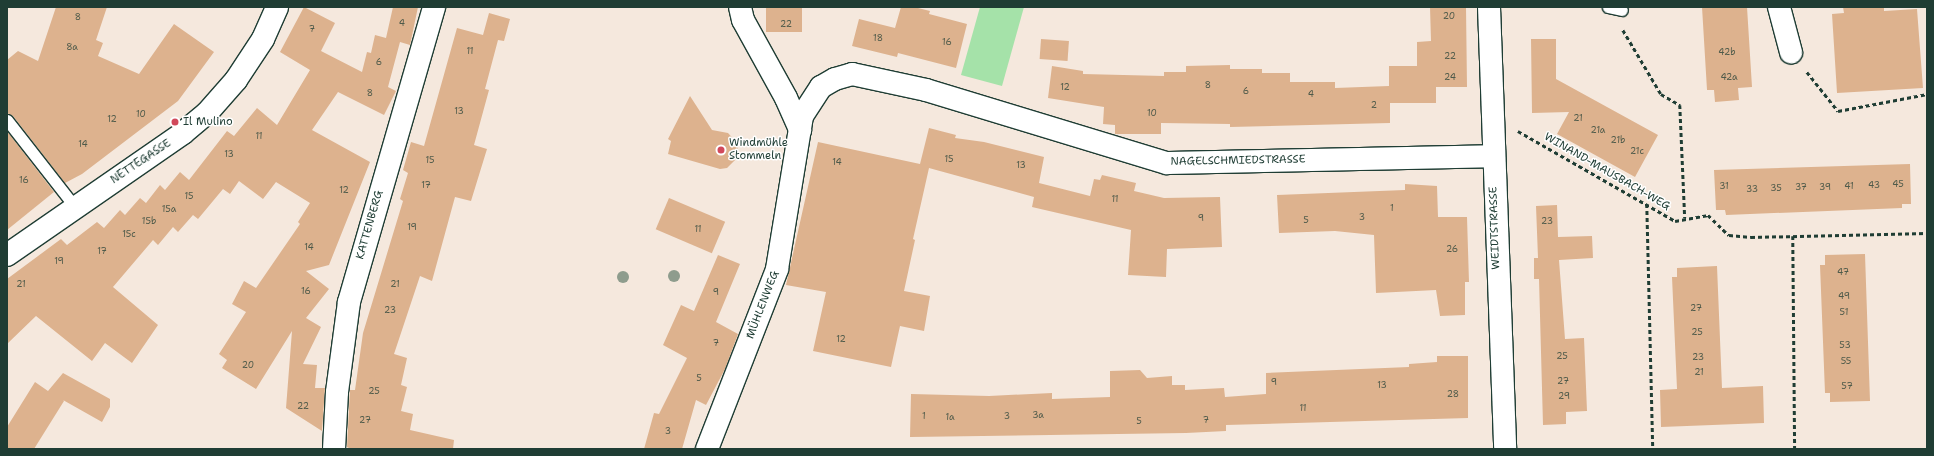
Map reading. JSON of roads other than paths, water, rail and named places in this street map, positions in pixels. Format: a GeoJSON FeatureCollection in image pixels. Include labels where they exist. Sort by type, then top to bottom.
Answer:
{"type":"FeatureCollection","features":[{"type":"Feature","properties":{"kind":"street","name":"NETTEGASSE"},"geometry":{"type":"LineString","coordinates":[[7,255],[177,137],[207,113],[236,80],[263,39],[277,7]]}},
{"type":"Feature","properties":{"kind":"street","name":"KATTENBERG"},"geometry":{"type":"LineString","coordinates":[[334,449],[337,392],[349,302],[434,7]]}},
{"type":"Feature","properties":{"kind":"street"},"geometry":{"type":"LineString","coordinates":[[740,7],[743,20],[786,98],[800,130]]}},
{"type":"Feature","properties":{"kind":"street","name":"WEIDTSTRASSE"},"geometry":{"type":"LineString","coordinates":[[1489,7],[1492,156],[1505,449]]}},
{"type":"Feature","properties":{"kind":"street"},"geometry":{"type":"LineString","coordinates":[[1779,7],[1791,52]]}},
{"type":"Feature","properties":{"kind":"street","name":"MÜHLENWEG"},"geometry":{"type":"LineString","coordinates":[[707,449],[777,269],[800,130],[809,102],[821,88],[835,79],[852,74]]}},
{"type":"Feature","properties":{"kind":"street","name":"NAGELSCHMIEDSTRASSE"},"geometry":{"type":"LineString","coordinates":[[852,74],[926,90],[1167,163],[1492,156]]}},
{"type":"Feature","properties":{"kind":"lane"},"geometry":{"type":"LineString","coordinates":[[1608,7],[1622,10]]}},
{"type":"Feature","properties":{"kind":"lane"},"geometry":{"type":"LineString","coordinates":[[7,120],[75,207]]}},
{"type":"Feature","properties":{"kind":"place","name":"Il Mulino"},"geometry":{"type":"Point","coordinates":[175,122]}},
{"type":"Feature","properties":{"kind":"place","name":"Windmühle Stommeln"},"geometry":{"type":"Point","coordinates":[721,150]}}]}
